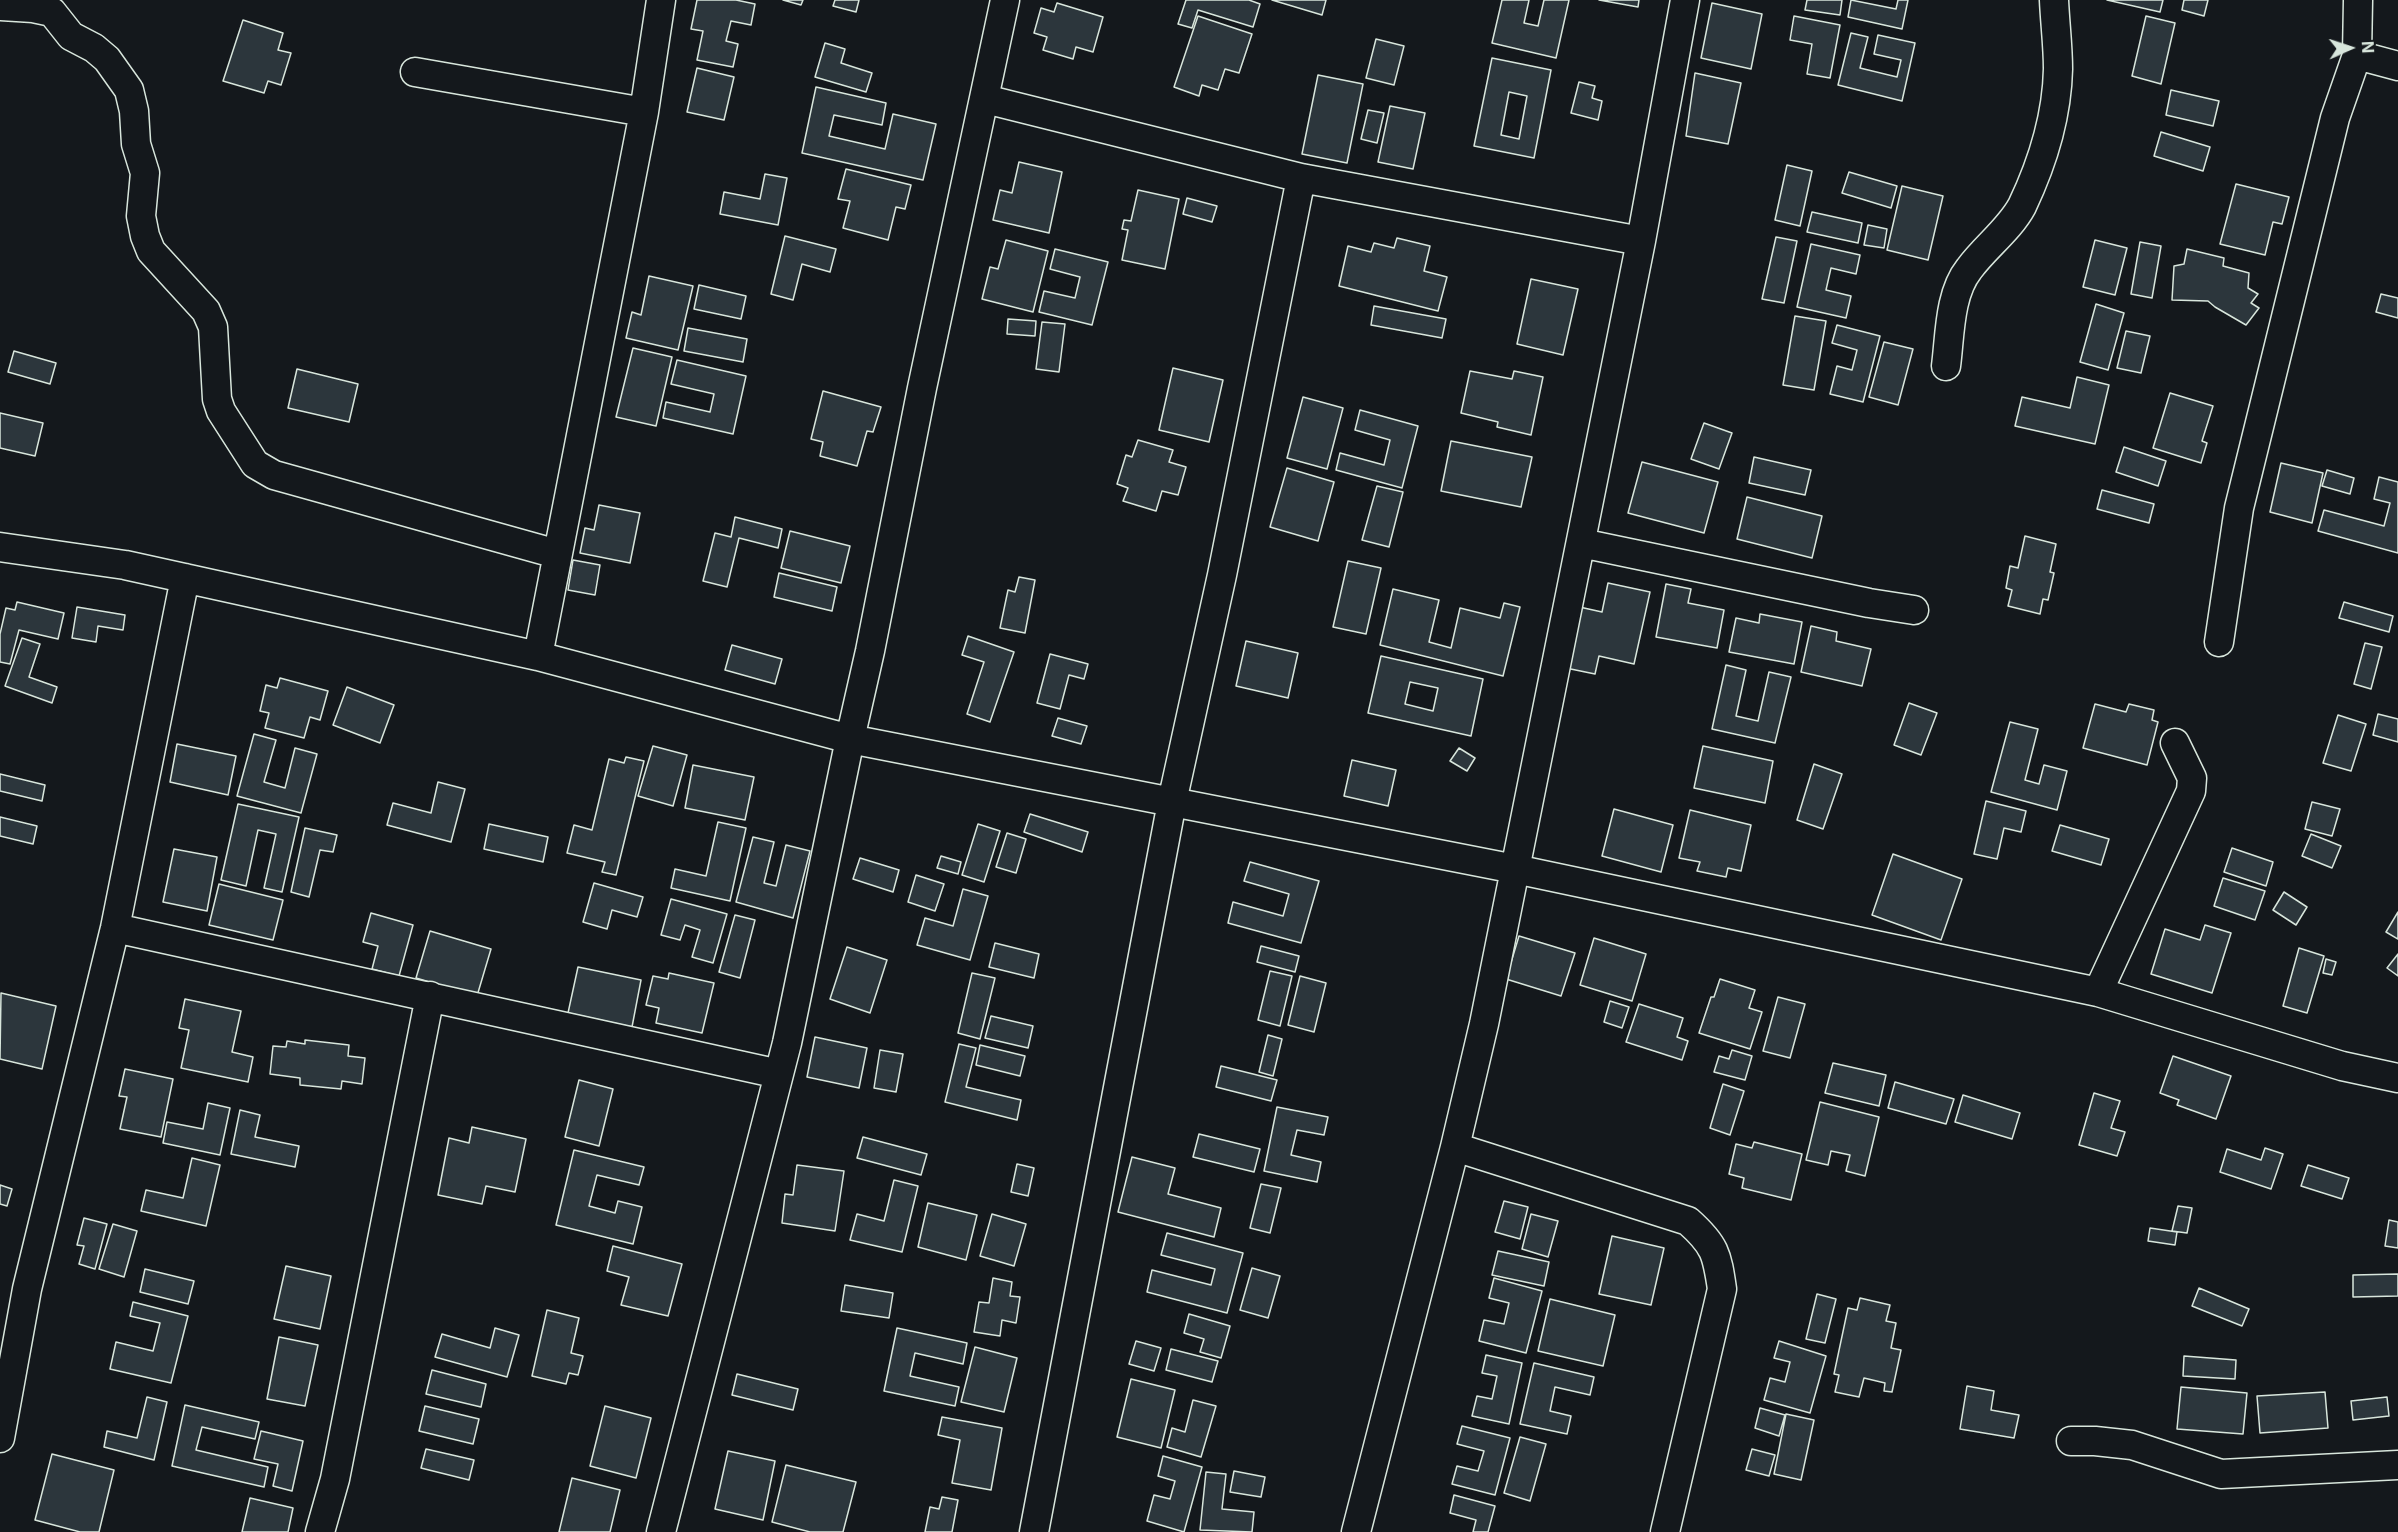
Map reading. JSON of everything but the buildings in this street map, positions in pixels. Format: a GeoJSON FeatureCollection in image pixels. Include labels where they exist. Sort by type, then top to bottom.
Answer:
{"type":"FeatureCollection","features":[{"type":"Feature","properties":{"kind":"street"},"geometry":{"type":"LineString","coordinates":[[538,656],[644,112],[662,0]]}},
{"type":"Feature","properties":{"kind":"street"},"geometry":{"type":"LineString","coordinates":[[662,1532],[779,1074],[849,739],[870,651],[922,388],[1005,0]]}},
{"type":"Feature","properties":{"kind":"street"},"geometry":{"type":"LineString","coordinates":[[1356,1532],[1455,1147],[1484,1024],[1641,241],[1685,0]]}},
{"type":"Feature","properties":{"kind":"street"},"geometry":{"type":"LineString","coordinates":[[1946,366],[1956,297],[1967,270],[2021,208],[2045,150],[2057,91],[2054,0]]}},
{"type":"Feature","properties":{"kind":"street"},"geometry":{"type":"LineString","coordinates":[[2219,642],[2239,508],[2335,118],[2357,55],[2358,0]]}},
{"type":"Feature","properties":{"kind":"street"},"geometry":{"type":"LineString","coordinates":[[0,6],[52,12],[70,36],[94,48],[107,59],[129,90],[134,111],[136,144],[145,173],[141,216],[145,236],[151,251],[206,312],[213,327],[217,399],[221,411],[255,464],[274,475],[557,554]]}},
{"type":"Feature","properties":{"kind":"street"},"geometry":{"type":"LineString","coordinates":[[2357,55],[2398,66]]}},
{"type":"Feature","properties":{"kind":"street"},"geometry":{"type":"LineString","coordinates":[[415,72],[644,112]]}},
{"type":"Feature","properties":{"kind":"street"},"geometry":{"type":"LineString","coordinates":[[985,99],[1301,178],[1641,241]]}},
{"type":"Feature","properties":{"kind":"street"},"geometry":{"type":"LineString","coordinates":[[1034,1532],[1172,802],[1222,575],[1301,178]]}},
{"type":"Feature","properties":{"kind":"street"},"geometry":{"type":"LineString","coordinates":[[1581,543],[1869,603],[1914,610]]}},
{"type":"Feature","properties":{"kind":"street"},"geometry":{"type":"LineString","coordinates":[[0,547],[125,565],[538,656],[849,739],[1515,869],[2098,992],[2342,1066],[2398,1078]]}},
{"type":"Feature","properties":{"kind":"street"},"geometry":{"type":"LineString","coordinates":[[0,1438],[27,1289],[115,928],[185,578]]}},
{"type":"Feature","properties":{"kind":"street"},"geometry":{"type":"LineString","coordinates":[[2098,992],[2191,791],[2192,778],[2175,743]]}},
{"type":"Feature","properties":{"kind":"street"},"geometry":{"type":"LineString","coordinates":[[115,928],[779,1074]]}},
{"type":"Feature","properties":{"kind":"street"},"geometry":{"type":"LineString","coordinates":[[320,1532],[335,1479],[430,996]]}},
{"type":"Feature","properties":{"kind":"street"},"geometry":{"type":"LineString","coordinates":[[1455,1147],[1688,1221],[1708,1239],[1718,1265],[1722,1289],[1665,1532]]}},
{"type":"Feature","properties":{"kind":"street"},"geometry":{"type":"LineString","coordinates":[[2071,1441],[2132,1445],[2221,1474],[2398,1466]]}}]}
